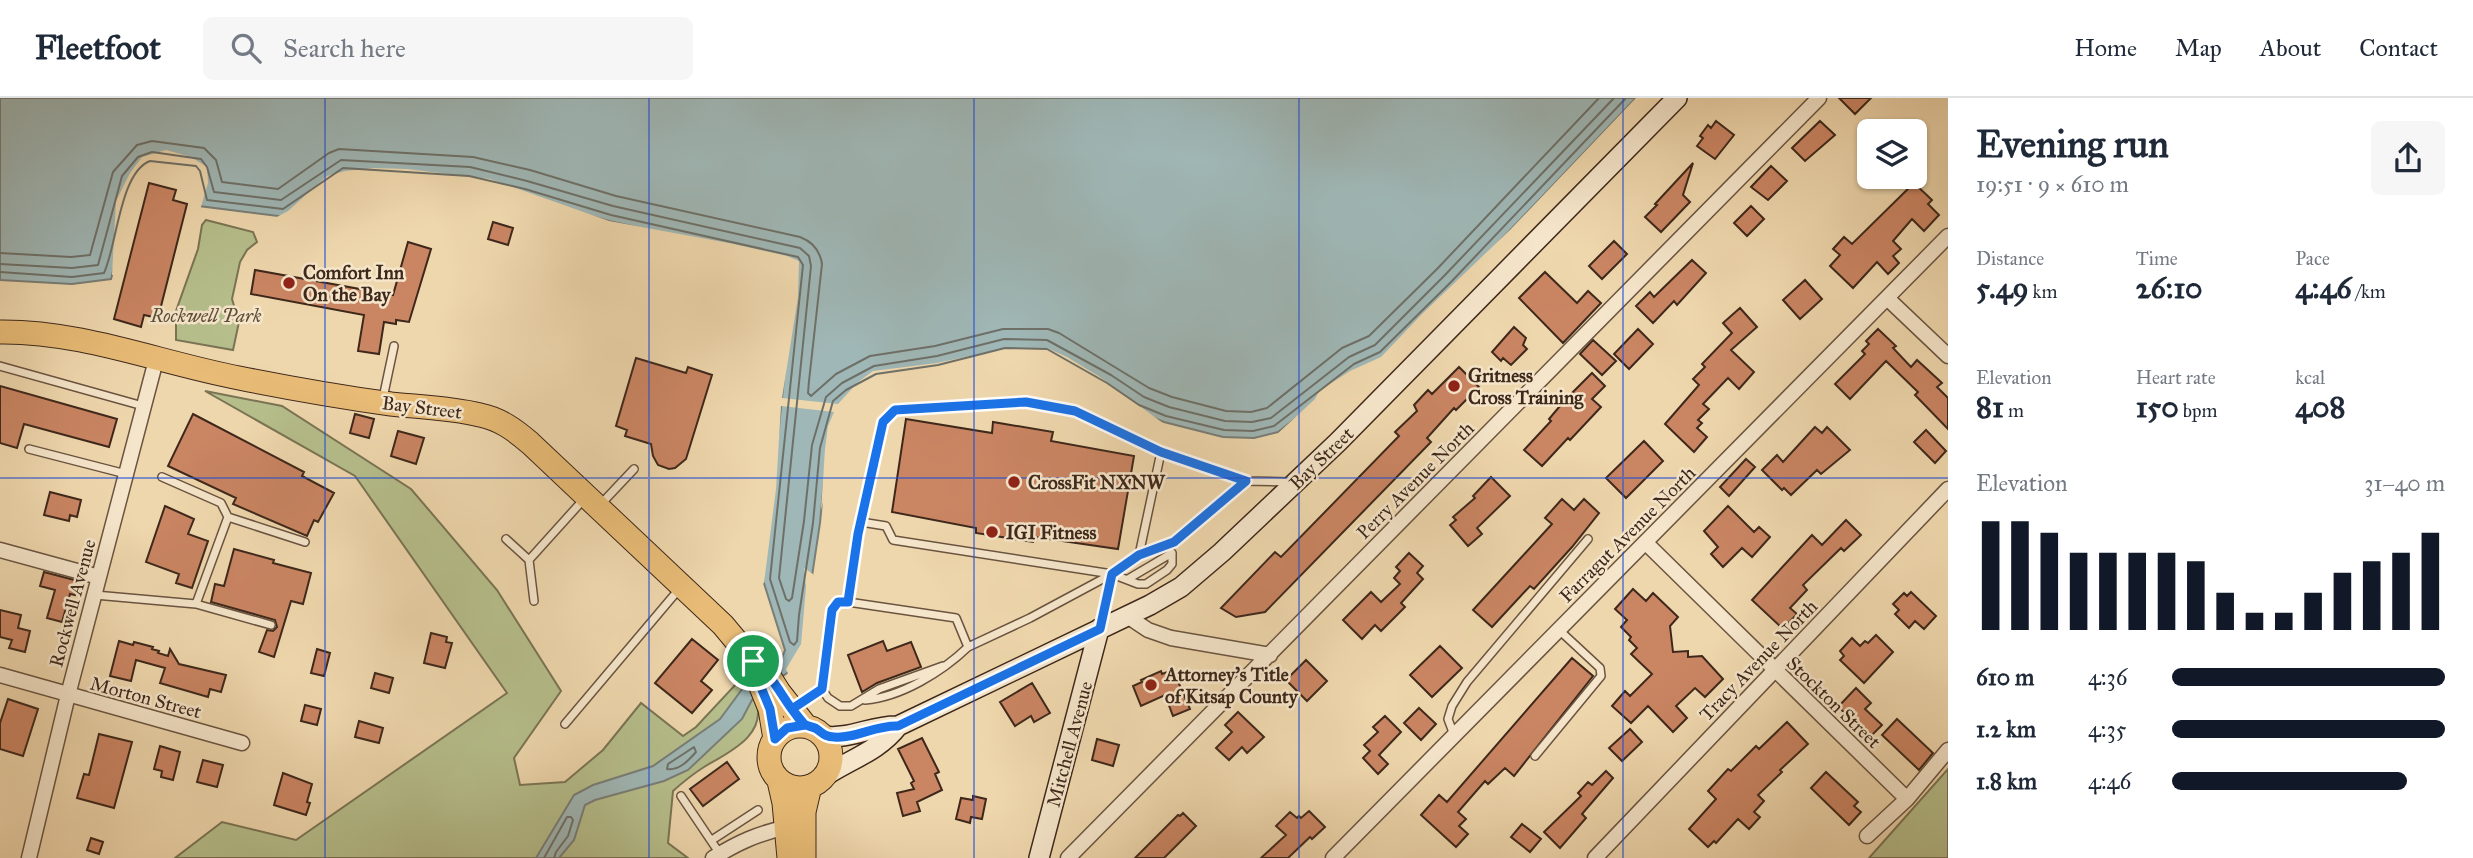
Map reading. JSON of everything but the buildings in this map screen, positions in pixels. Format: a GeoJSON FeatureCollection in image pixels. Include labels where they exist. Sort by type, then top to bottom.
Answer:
{"type":"FeatureCollection","features":[{"type":"Feature","properties":{"kind":"main road","name":"Bay Street"},"geometry":{"type":"LineString","coordinates":[[816,782],[859,759],[888,739],[898,726],[1100,629],[1181,586],[1222,552],[1295,483],[1677,98]]}},
{"type":"Feature","properties":{"kind":"main road","name":"Bay Street"},"geometry":{"type":"LineString","coordinates":[[0,332],[78,339],[156,360],[265,383],[480,415],[501,422],[530,443],[723,625],[793,712],[845,737],[883,725],[898,726]]}},
{"type":"Feature","properties":{"kind":"main road","name":"Mitchell Avenue"},"geometry":{"type":"LineString","coordinates":[[1039,858],[1100,629]]}},
{"type":"Feature","properties":{"kind":"main road","name":"Bay Street"},"geometry":{"type":"LineString","coordinates":[[775,739],[793,712]]}},
{"type":"Feature","properties":{"kind":"main road"},"geometry":{"type":"LineString","coordinates":[[789,858],[779,781],[773,773],[770,750],[775,739],[787,728],[793,712],[827,743],[830,759],[816,782],[804,811],[804,858]]}},
{"type":"Feature","properties":{"kind":"main road"},"geometry":{"type":"LineString","coordinates":[[779,781],[795,788],[816,782]]}},
{"type":"Feature","properties":{"kind":"street","name":"Perry Avenue North"},"geometry":{"type":"LineString","coordinates":[[1068,858],[1819,98]]}},
{"type":"Feature","properties":{"kind":"street","name":"Farragut Avenue North"},"geometry":{"type":"LineString","coordinates":[[1333,858],[1948,236]]}},
{"type":"Feature","properties":{"kind":"street"},"geometry":{"type":"LineString","coordinates":[[1887,298],[1948,356]]}},
{"type":"Feature","properties":{"kind":"street","name":"Rockwell Avenue"},"geometry":{"type":"LineString","coordinates":[[29,858],[68,695],[156,360]]}},
{"type":"Feature","properties":{"kind":"street","name":"Tracy Avenue North"},"geometry":{"type":"LineString","coordinates":[[1599,857],[1948,489]]}},
{"type":"Feature","properties":{"kind":"street","name":"Stockton Street"},"geometry":{"type":"LineString","coordinates":[[1646,543],[1907,799]]}},
{"type":"Feature","properties":{"kind":"street"},"geometry":{"type":"LineString","coordinates":[[0,550],[99,577]]}},
{"type":"Feature","properties":{"kind":"street"},"geometry":{"type":"LineString","coordinates":[[1128,615],[1148,630],[1171,638],[1270,655]]}},
{"type":"Feature","properties":{"kind":"street","name":"Morton Street"},"geometry":{"type":"LineString","coordinates":[[0,675],[242,743]]}},
{"type":"Feature","properties":{"kind":"street"},"geometry":{"type":"LineString","coordinates":[[1867,836],[1907,799],[1948,750]]}},
{"type":"Feature","properties":{"kind":"street"},"geometry":{"type":"LineString","coordinates":[[717,856],[743,840],[787,827]]}},
{"type":"Feature","properties":{"kind":"lane"},"geometry":{"type":"LineString","coordinates":[[382,402],[394,346]]}},
{"type":"Feature","properties":{"kind":"lane"},"geometry":{"type":"LineString","coordinates":[[0,366],[144,407]]}},
{"type":"Feature","properties":{"kind":"lane"},"geometry":{"type":"LineString","coordinates":[[848,602],[861,522],[883,422],[895,410],[1026,402],[1075,411],[1161,452],[1246,481],[1295,483]]}},
{"type":"Feature","properties":{"kind":"lane"},"geometry":{"type":"LineString","coordinates":[[29,449],[126,474]]}},
{"type":"Feature","properties":{"kind":"lane"},"geometry":{"type":"LineString","coordinates":[[1139,555],[1161,452]]}},
{"type":"Feature","properties":{"kind":"lane"},"geometry":{"type":"LineString","coordinates":[[529,560],[592,501],[634,469]]}},
{"type":"Feature","properties":{"kind":"lane"},"geometry":{"type":"LineString","coordinates":[[162,477],[221,503],[228,517],[304,542]]}},
{"type":"Feature","properties":{"kind":"lane"},"geometry":{"type":"LineString","coordinates":[[968,647],[956,618],[838,602],[832,610],[822,689],[828,698],[840,706],[851,706],[879,689],[929,669],[951,664],[968,647],[1030,618],[1112,574],[1139,555],[1174,542],[1246,481]]}},
{"type":"Feature","properties":{"kind":"lane"},"geometry":{"type":"LineString","coordinates":[[196,604],[228,517]]}},
{"type":"Feature","properties":{"kind":"lane"},"geometry":{"type":"LineString","coordinates":[[861,522],[886,526],[893,540],[1112,574],[1138,584],[1146,584],[1167,570],[1172,564],[1172,553],[1128,579]]}},
{"type":"Feature","properties":{"kind":"lane"},"geometry":{"type":"LineString","coordinates":[[506,539],[529,560],[534,601]]}},
{"type":"Feature","properties":{"kind":"lane"},"geometry":{"type":"LineString","coordinates":[[1455,735],[1448,719],[1452,706],[1467,682],[1588,539]]}},
{"type":"Feature","properties":{"kind":"lane"},"geometry":{"type":"LineString","coordinates":[[1100,629],[1112,574]]}},
{"type":"Feature","properties":{"kind":"lane"},"geometry":{"type":"LineString","coordinates":[[565,724],[682,585]]}},
{"type":"Feature","properties":{"kind":"lane"},"geometry":{"type":"LineString","coordinates":[[94,595],[196,604],[271,625]]}},
{"type":"Feature","properties":{"kind":"lane"},"geometry":{"type":"LineString","coordinates":[[1535,756],[1601,676],[1600,668],[1559,630]]}},
{"type":"Feature","properties":{"kind":"lane"},"geometry":{"type":"LineString","coordinates":[[793,712],[822,689]]}},
{"type":"Feature","properties":{"kind":"lane"},"geometry":{"type":"LineString","coordinates":[[681,796],[712,840],[717,856]]}},
{"type":"Feature","properties":{"kind":"lane"},"geometry":{"type":"LineString","coordinates":[[712,840],[758,810]]}},
{"type":"Feature","properties":{"kind":"green space","name":"Rockwell Park"},"geometry":{"type":"Polygon","coordinates":[[[206,220],[253,232],[257,242],[247,250],[240,262],[232,299],[239,322],[233,350],[176,340],[176,311],[198,249],[202,225],[206,220]]]}},
{"type":"Feature","properties":{"kind":"green space"},"geometry":{"type":"Polygon","coordinates":[[[205,391],[282,406],[411,489],[497,590],[561,691],[514,758],[520,785],[565,782],[603,750],[641,703],[683,736],[696,727],[736,684],[746,680],[755,697],[758,713],[751,733],[734,749],[688,778],[673,791],[668,843],[688,858],[175,858],[222,822],[296,840],[507,693],[355,476],[205,391]]]}},
{"type":"Feature","properties":{"kind":"green space"},"geometry":{"type":"Polygon","coordinates":[[[1948,769],[1948,858],[1869,858],[1948,769]]]}},
{"type":"Feature","properties":{"kind":"water"},"geometry":{"type":"Polygon","coordinates":[[[0,98],[1636,98],[1384,359],[1358,370],[1278,432],[1254,438],[1223,437],[1164,422],[1136,411],[1046,356],[1006,355],[877,381],[840,404],[827,449],[804,643],[796,666],[752,700],[742,719],[688,770],[664,781],[585,805],[574,840],[559,858],[536,858],[574,795],[593,785],[653,766],[720,719],[743,688],[781,660],[785,650],[763,580],[796,263],[609,221],[468,183],[344,175],[286,217],[199,206],[193,172],[150,167],[137,182],[111,279],[72,284],[0,280],[0,98]]]}},
{"type":"Feature","properties":{"kind":"pier"},"geometry":{"type":"Polygon","coordinates":[[[1636,98],[1640,98],[1386,361],[1360,373],[1291,427],[1274,437],[1315,399],[1319,391],[1350,371],[1381,357],[1511,229],[1636,98]]]}},
{"type":"Feature","properties":{"kind":"pier"},"geometry":{"type":"Polygon","coordinates":[[[166,150],[191,157],[207,167],[208,183],[200,210],[194,200],[190,175],[151,171],[140,184],[116,275],[112,275],[116,201],[130,173],[142,157],[166,150]]]}},
{"type":"Feature","properties":{"kind":"pier"},"geometry":{"type":"Polygon","coordinates":[[[374,168],[407,169],[490,179],[609,221],[734,244],[799,261],[798,297],[782,398],[838,404],[858,382],[873,371],[937,363],[1008,348],[1047,348],[1100,377],[1167,426],[1125,408],[1045,359],[1006,358],[940,375],[878,384],[843,406],[831,450],[827,487],[821,510],[828,426],[834,412],[781,406],[776,489],[764,583],[761,585],[759,579],[792,266],[609,225],[500,193],[452,185],[345,179],[288,220],[273,219],[288,211],[327,176],[374,168]]]}},
{"type":"Feature","properties":{"kind":"pier"},"geometry":{"type":"Polygon","coordinates":[[[804,568],[813,574],[814,581],[808,643],[799,668],[789,676],[786,669],[801,644],[806,587],[804,568]]]}},
{"type":"Feature","properties":{"kind":"place","name":"Comfort Inn On the Bay"},"geometry":{"type":"Point","coordinates":[289,283]}},
{"type":"Feature","properties":{"kind":"place","name":"Gritness Cross Training"},"geometry":{"type":"Point","coordinates":[1454,386]}},
{"type":"Feature","properties":{"kind":"place","name":"CrossFit NXNW"},"geometry":{"type":"Point","coordinates":[1014,482]}},
{"type":"Feature","properties":{"kind":"place","name":"IGI Fitness"},"geometry":{"type":"Point","coordinates":[992,532]}},
{"type":"Feature","properties":{"kind":"place","name":"Attorney's Title of Kitsap County"},"geometry":{"type":"Point","coordinates":[1151,685]}},
{"type":"Feature","properties":{"kind":"route"},"geometry":{"type":"LineString","coordinates":[[753,661],[755,673],[770,709],[775,739],[787,728],[805,725],[792,709],[822,689],[832,610],[838,602],[848,602],[858,534],[883,422],[895,410],[1026,402],[1075,411],[1161,452],[1246,481],[1174,542],[1139,555],[1112,574],[1100,629],[898,726],[883,725],[845,737],[823,736],[819,731],[805,725],[801,721],[779,692],[764,668],[753,661]]}}]}
